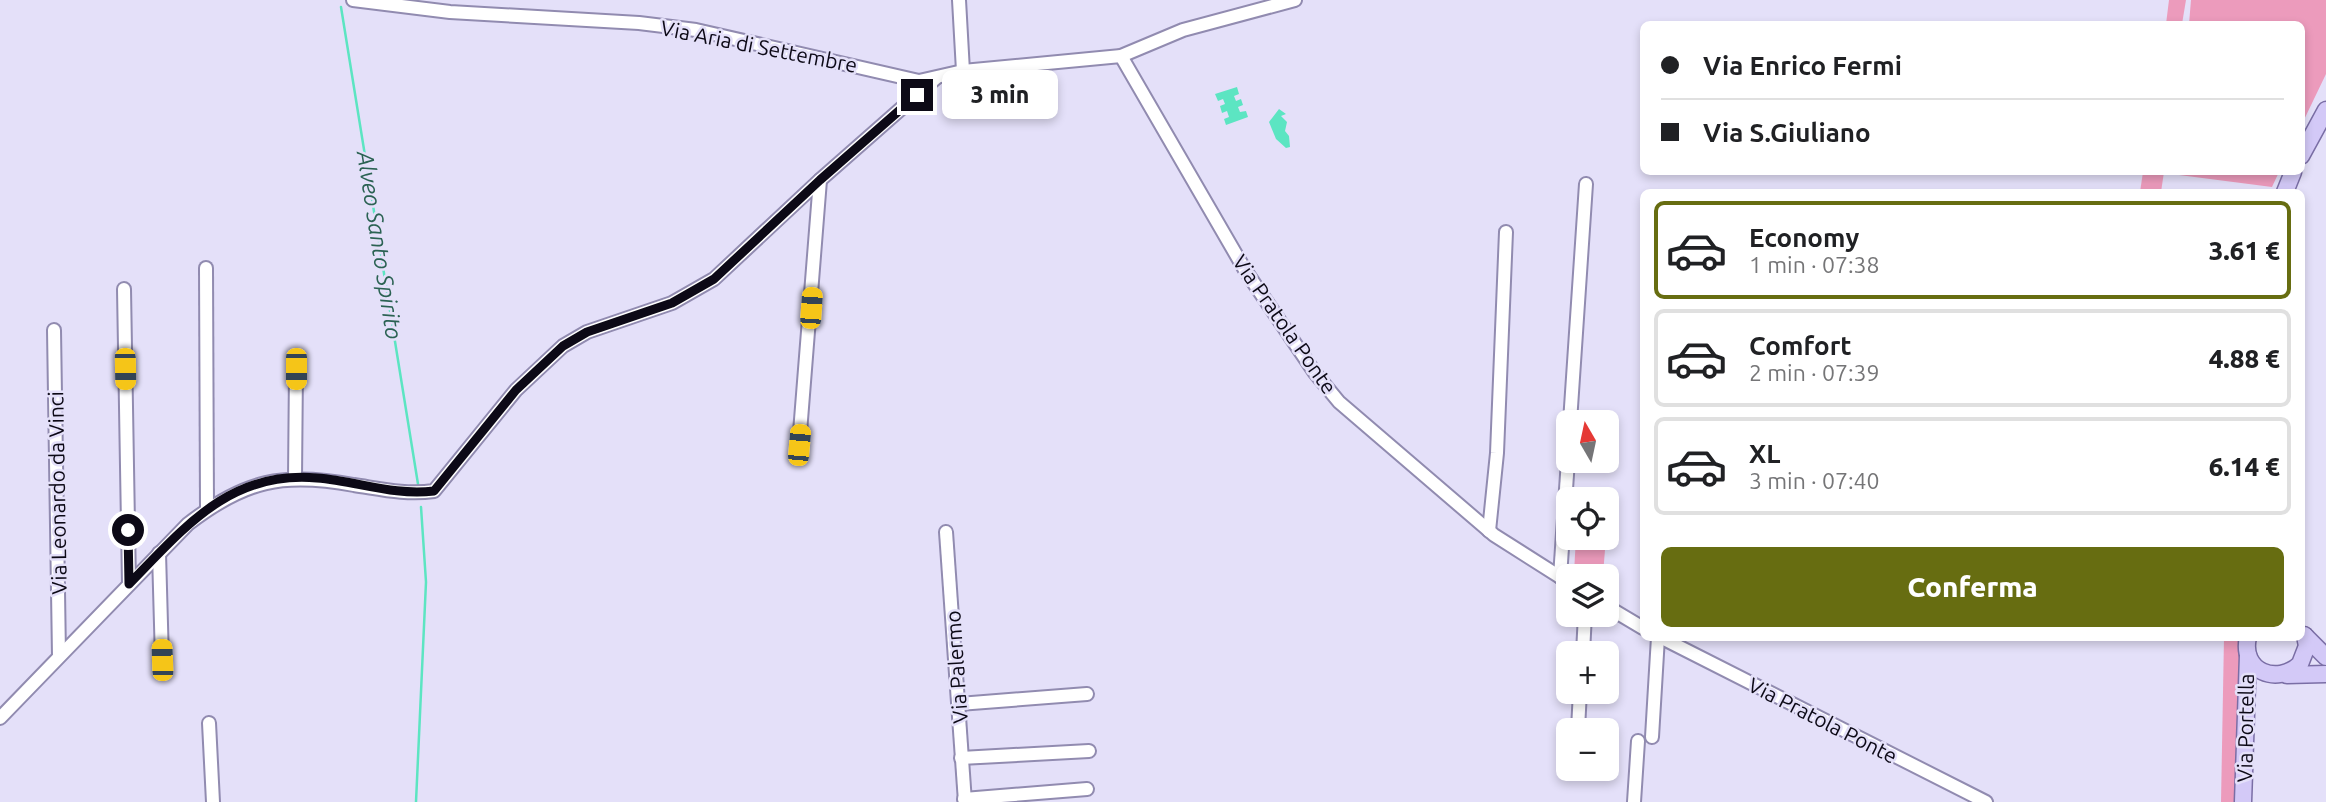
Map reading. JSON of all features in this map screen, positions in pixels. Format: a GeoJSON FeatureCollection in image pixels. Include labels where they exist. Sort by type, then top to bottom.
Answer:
{"type":"FeatureCollection","features":[{"type":"Feature","properties":{"kind":"main road"},"geometry":{"type":"LineString","coordinates":[[2305,149],[2326,110]]}},
{"type":"Feature","properties":{"kind":"main road","name":"Via Portella"},"geometry":{"type":"LineString","coordinates":[[2305,635],[2326,657]]}},
{"type":"Feature","properties":{"kind":"main road","name":"Via Portella"},"geometry":{"type":"LineString","coordinates":[[2243,802],[2248,641]]}},
{"type":"Feature","properties":{"kind":"main road","name":"Via Portella"},"geometry":{"type":"LineString","coordinates":[[2248,655],[2265,674],[2285,675],[2300,664],[2305,656],[2304,641]]}},
{"type":"Feature","properties":{"kind":"main road"},"geometry":{"type":"LineString","coordinates":[[2285,675],[2326,674]]}},
{"type":"Feature","properties":{"kind":"street","name":"Via Aria di Settembre"},"geometry":{"type":"LineString","coordinates":[[353,0],[450,12],[639,23],[696,30],[919,81],[963,71],[1125,61],[1183,30],[1295,0]]}},
{"type":"Feature","properties":{"kind":"street"},"geometry":{"type":"LineString","coordinates":[[959,0],[963,71]]}},
{"type":"Feature","properties":{"kind":"street","name":"Via Pratola Ponte"},"geometry":{"type":"LineString","coordinates":[[1125,61],[1245,270],[1315,373],[1339,402],[1489,531],[1556,574]]}},
{"type":"Feature","properties":{"kind":"street"},"geometry":{"type":"LineString","coordinates":[[0,718],[159,553],[207,509],[243,488],[295,478],[317,478],[399,493],[434,491],[516,390],[563,346],[587,332],[672,303],[714,279],[820,180],[936,78]]}},
{"type":"Feature","properties":{"kind":"street"},"geometry":{"type":"LineString","coordinates":[[799,445],[820,180]]}},
{"type":"Feature","properties":{"kind":"street"},"geometry":{"type":"LineString","coordinates":[[1571,410],[1586,184]]}},
{"type":"Feature","properties":{"kind":"street"},"geometry":{"type":"LineString","coordinates":[[1489,531],[1497,453],[1506,232]]}},
{"type":"Feature","properties":{"kind":"street"},"geometry":{"type":"LineString","coordinates":[[206,268],[207,509]]}},
{"type":"Feature","properties":{"kind":"street"},"geometry":{"type":"LineString","coordinates":[[124,289],[129,584]]}},
{"type":"Feature","properties":{"kind":"street","name":"Via Leonardo da Vinci"},"geometry":{"type":"LineString","coordinates":[[54,330],[59,656]]}},
{"type":"Feature","properties":{"kind":"street"},"geometry":{"type":"LineString","coordinates":[[295,478],[296,369]]}},
{"type":"Feature","properties":{"kind":"street"},"geometry":{"type":"LineString","coordinates":[[1565,564],[1568,473]]}},
{"type":"Feature","properties":{"kind":"street","name":"Via Palermo"},"geometry":{"type":"LineString","coordinates":[[946,532],[965,801]]}},
{"type":"Feature","properties":{"kind":"street"},"geometry":{"type":"LineString","coordinates":[[159,553],[162,660]]}},
{"type":"Feature","properties":{"kind":"street"},"geometry":{"type":"LineString","coordinates":[[1619,614],[1640,626]]}},
{"type":"Feature","properties":{"kind":"street"},"geometry":{"type":"LineString","coordinates":[[1652,737],[1659,641]]}},
{"type":"Feature","properties":{"kind":"street","name":"Via Pratola Ponte"},"geometry":{"type":"LineString","coordinates":[[1667,641],[1986,802]]}},
{"type":"Feature","properties":{"kind":"street"},"geometry":{"type":"LineString","coordinates":[[959,704],[1087,694]]}},
{"type":"Feature","properties":{"kind":"street"},"geometry":{"type":"LineString","coordinates":[[209,723],[213,802]]}},
{"type":"Feature","properties":{"kind":"street"},"geometry":{"type":"LineString","coordinates":[[1634,802],[1638,741]]}},
{"type":"Feature","properties":{"kind":"street"},"geometry":{"type":"LineString","coordinates":[[961,758],[1089,751]]}},
{"type":"Feature","properties":{"kind":"street"},"geometry":{"type":"LineString","coordinates":[[965,801],[1087,789]]}},
{"type":"Feature","properties":{"kind":"shaded area"},"geometry":{"type":"Polygon","coordinates":[[[2169,0],[2186,0],[2182,21],[2166,21],[2169,0]]]}},
{"type":"Feature","properties":{"kind":"shaded area"},"geometry":{"type":"Polygon","coordinates":[[[2191,0],[2326,0],[2326,74],[2305,118],[2305,21],[2189,21],[2191,0]]]}},
{"type":"Feature","properties":{"kind":"shaded area"},"geometry":{"type":"Polygon","coordinates":[[[1237,87],[1239,94],[1234,96],[1236,101],[1241,99],[1243,105],[1238,107],[1240,112],[1246,111],[1248,117],[1226,125],[1224,119],[1229,117],[1227,111],[1222,113],[1220,106],[1225,104],[1223,99],[1218,101],[1215,94],[1237,87]]]}},
{"type":"Feature","properties":{"kind":"shaded area"},"geometry":{"type":"Polygon","coordinates":[[[1279,109],[1286,114],[1281,116],[1287,122],[1285,131],[1289,136],[1290,147],[1286,148],[1276,139],[1269,122],[1279,109]]]}},
{"type":"Feature","properties":{"kind":"shaded area"},"geometry":{"type":"Polygon","coordinates":[[[2143,175],[2164,175],[2161,189],[2140,189],[2143,175]]]}},
{"type":"Feature","properties":{"kind":"shaded area"},"geometry":{"type":"Polygon","coordinates":[[[2179,175],[2278,175],[2272,187],[2179,175]]]}},
{"type":"Feature","properties":{"kind":"shaded area"},"geometry":{"type":"Polygon","coordinates":[[[1575,550],[1605,550],[1604,564],[1574,564],[1575,550]]]}},
{"type":"Feature","properties":{"kind":"shaded area"},"geometry":{"type":"Polygon","coordinates":[[[2224,641],[2241,641],[2237,802],[2221,802],[2224,641]]]}},
{"type":"Feature","properties":{"kind":"waterway","name":"Alveo Santo Spirito"},"geometry":{"type":"LineString","coordinates":[[341,7],[418,484]]}},
{"type":"Feature","properties":{"kind":"waterway","name":"Alveo Santo Spirito"},"geometry":{"type":"LineString","coordinates":[[416,802],[426,582],[421,507]]}},
{"type":"Feature","properties":{"kind":"route"},"geometry":{"type":"LineString","coordinates":[[128,530],[129,584],[188,524],[219,499],[243,488],[264,482],[317,478],[399,493],[434,491],[516,390],[563,346],[587,332],[672,303],[714,279],[820,180],[917,95]]}}]}
